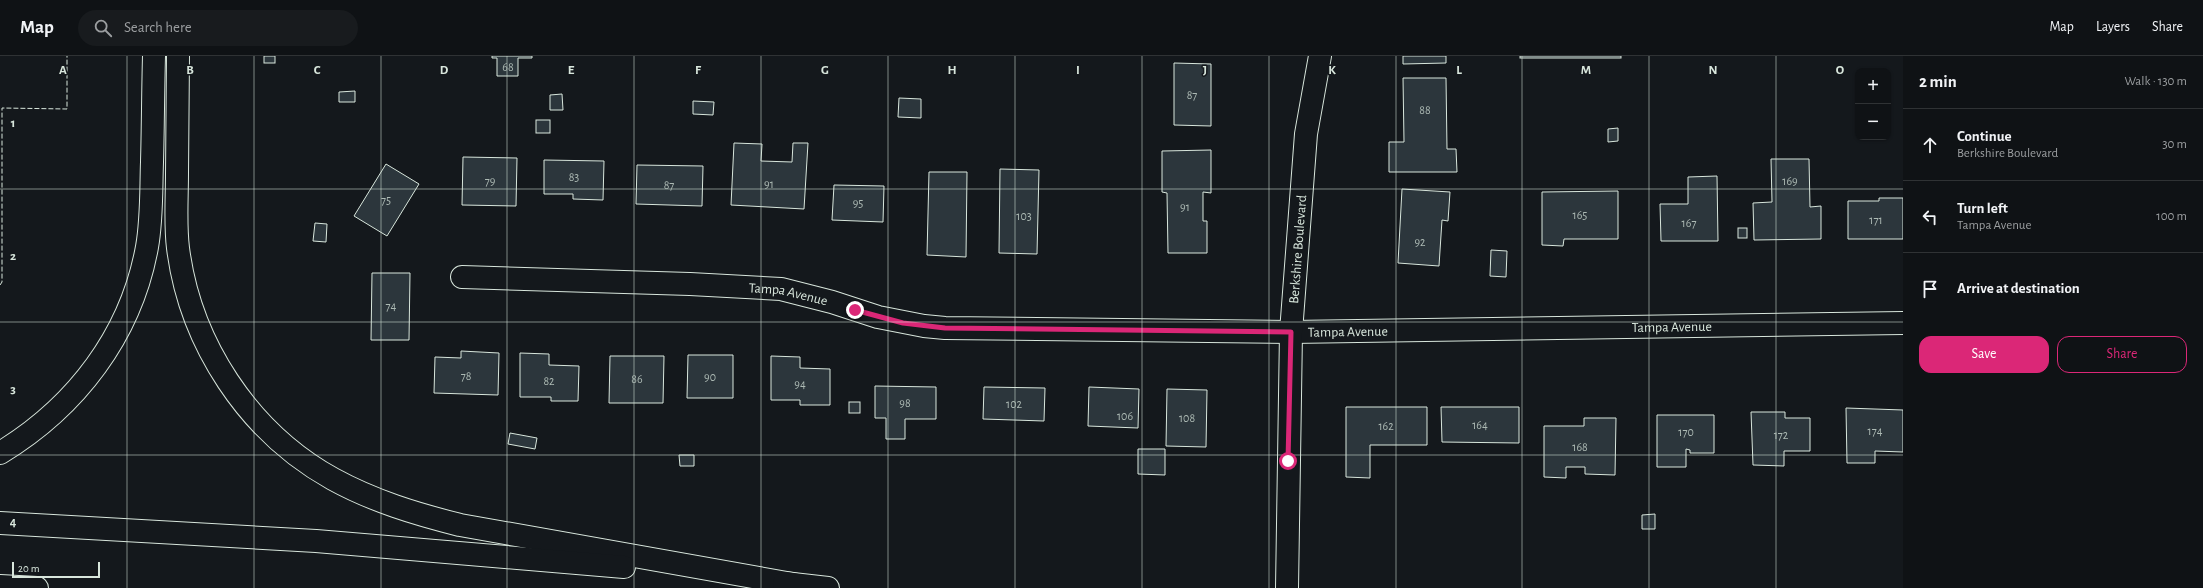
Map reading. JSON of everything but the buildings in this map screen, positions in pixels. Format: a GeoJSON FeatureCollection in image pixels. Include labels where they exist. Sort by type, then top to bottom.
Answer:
{"type":"FeatureCollection","features":[{"type":"Feature","properties":{"kind":"main road"},"geometry":{"type":"LineString","coordinates":[[0,453],[18,442],[48,418],[76,390],[101,360],[121,328],[136,289],[147,246],[151,200],[154,56]]}},
{"type":"Feature","properties":{"kind":"main road"},"geometry":{"type":"LineString","coordinates":[[178,56],[178,247],[186,290],[200,332],[221,370],[244,404],[271,434],[302,459],[333,479],[373,498],[416,514],[460,525],[798,585]]}},
{"type":"Feature","properties":{"kind":"main road","name":"Berkshire Boulevard"},"geometry":{"type":"LineString","coordinates":[[1287,588],[1291,332],[1305,149],[1320,56]]}},
{"type":"Feature","properties":{"kind":"main road","name":"Tampa Avenue"},"geometry":{"type":"LineString","coordinates":[[462,277],[682,284],[781,289],[832,302],[878,318],[945,328],[1291,332],[1903,323]]}},
{"type":"Feature","properties":{"kind":"main road"},"geometry":{"type":"LineString","coordinates":[[0,523],[316,540],[638,568],[828,588]]}},
{"type":"Feature","properties":{"kind":"main road"},"geometry":{"type":"LineString","coordinates":[[0,586],[38,588]]}},
{"type":"Feature","properties":{"kind":"fence"},"geometry":{"type":"LineString","coordinates":[[0,285],[2,282],[2,108],[67,109],[67,56]]}},
{"type":"Feature","properties":{"kind":"route"},"geometry":{"type":"LineString","coordinates":[[855,310],[878,318],[903,323],[945,328],[1291,332],[1288,461]]}}]}
